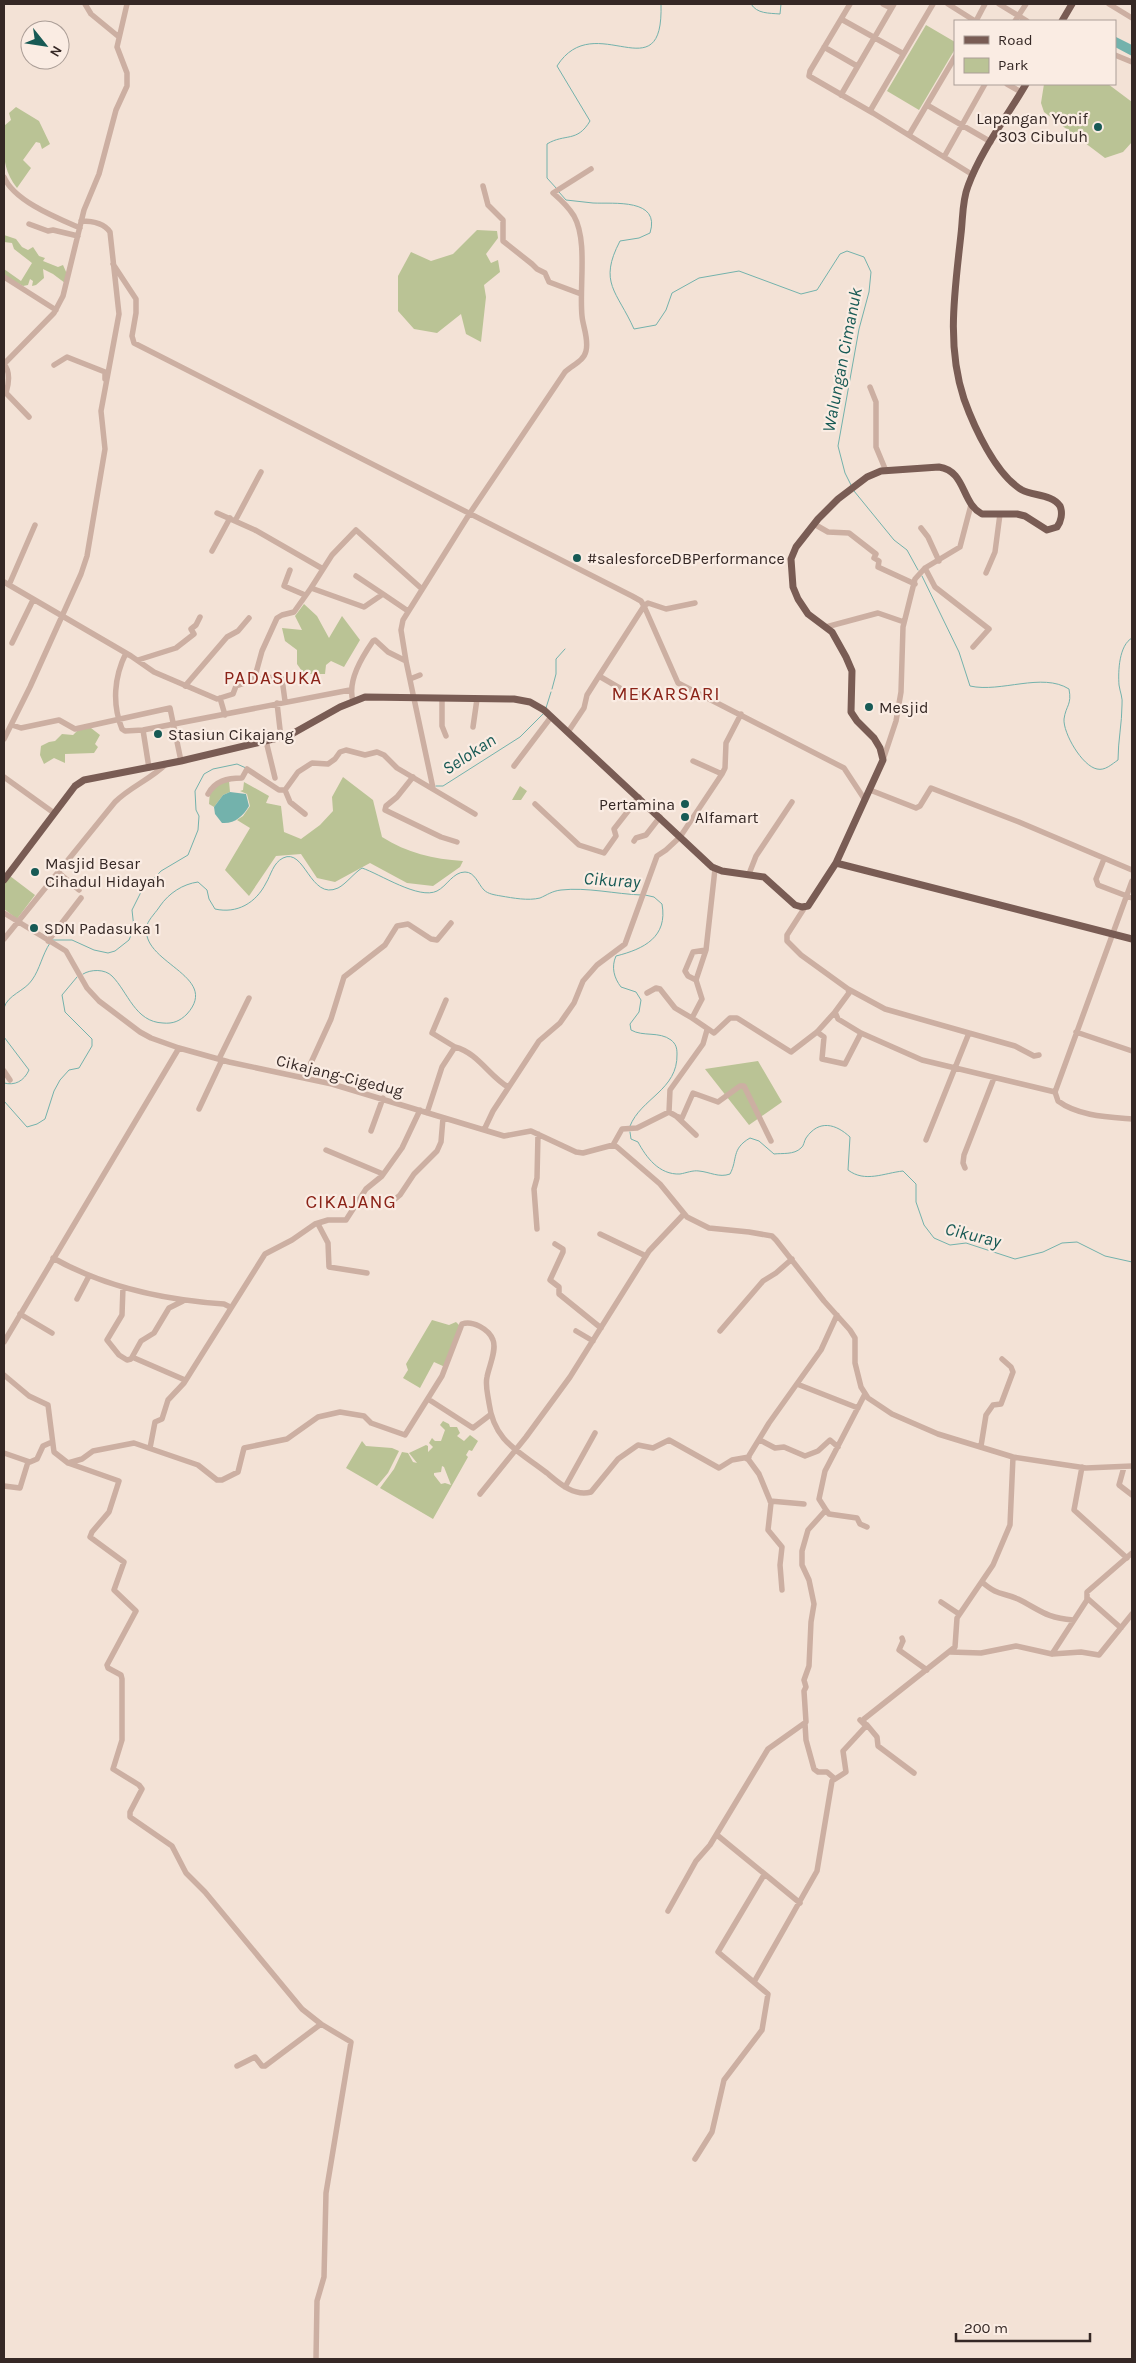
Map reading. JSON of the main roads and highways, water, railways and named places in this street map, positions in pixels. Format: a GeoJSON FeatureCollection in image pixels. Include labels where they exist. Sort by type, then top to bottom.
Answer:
{"type":"FeatureCollection","features":[{"type":"Feature","properties":{"kind":"main road"},"geometry":{"type":"LineString","coordinates":[[1063,20],[1072,4]]}},
{"type":"Feature","properties":{"kind":"main road"},"geometry":{"type":"LineString","coordinates":[[4,878],[80,781],[182,761],[281,738],[300,731],[353,701],[367,697],[477,699],[527,701],[547,713],[716,869],[764,876],[791,901],[805,907],[816,897],[836,863],[883,760],[880,748],[874,738],[853,716],[851,708],[852,671],[835,635],[802,608],[793,587],[791,571],[792,554],[814,524],[845,494],[870,474],[886,471],[939,467],[947,469],[956,474],[971,505],[982,514],[1023,516],[1044,529],[1051,530],[1059,525],[1061,516],[1060,507],[1057,503],[1043,496],[1023,490],[1007,480],[999,470],[969,412],[957,375],[953,329],[955,282],[965,196],[973,175],[1025,85]]}},
{"type":"Feature","properties":{"kind":"main road"},"geometry":{"type":"LineString","coordinates":[[836,863],[1132,939]]}},
{"type":"Feature","properties":{"kind":"water"},"geometry":{"type":"Polygon","coordinates":[[[1116,37],[1132,45],[1132,56],[1116,48],[1116,37]]]}},
{"type":"Feature","properties":{"kind":"water"},"geometry":{"type":"Polygon","coordinates":[[[230,792],[246,794],[249,806],[238,819],[222,823],[215,814],[214,807],[223,795],[230,792]]]}},
{"type":"Feature","properties":{"kind":"waterway","name":"Walungan Cimanuk"},"geometry":{"type":"LineString","coordinates":[[557,189],[547,178],[547,144],[575,135],[585,128],[590,121],[557,66],[573,50],[590,44],[639,48],[651,44],[659,31],[661,4]]}},
{"type":"Feature","properties":{"kind":"waterway","name":"Walungan Cimanuk"},"geometry":{"type":"LineString","coordinates":[[751,4],[757,10],[780,14],[781,4]]}},
{"type":"Feature","properties":{"kind":"waterway","name":"Walungan Cimanuk"},"geometry":{"type":"LineString","coordinates":[[559,192],[566,200],[634,205],[642,208],[649,214],[652,222],[650,233],[639,238],[620,241],[611,267],[610,277],[612,286],[634,329],[656,325],[666,310],[672,293],[699,278],[739,271],[801,294],[817,290],[840,254],[847,251],[864,257],[871,272],[869,292],[859,329],[838,446],[845,473],[851,485]]}},
{"type":"Feature","properties":{"kind":"waterway","name":"Walungan Cimanuk"},"geometry":{"type":"LineString","coordinates":[[854,491],[894,540],[907,550],[918,570]]}},
{"type":"Feature","properties":{"kind":"waterway","name":"Walungan Cimanuk"},"geometry":{"type":"LineString","coordinates":[[922,576],[959,652],[970,686],[995,687],[1046,682],[1058,684],[1069,689],[1069,702],[1064,719],[1067,732],[1080,756],[1091,767],[1097,769],[1106,768],[1118,760],[1122,702],[1119,685],[1119,666],[1124,646],[1132,638]]}},
{"type":"Feature","properties":{"kind":"waterway","name":"Selokan"},"geometry":{"type":"LineString","coordinates":[[552,689],[556,674],[556,659],[565,649]]}},
{"type":"Feature","properties":{"kind":"waterway","name":"Selokan"},"geometry":{"type":"LineString","coordinates":[[546,708],[551,692]]}},
{"type":"Feature","properties":{"kind":"waterway","name":"Selokan"},"geometry":{"type":"LineString","coordinates":[[436,786],[443,786],[520,737],[543,714]]}},
{"type":"Feature","properties":{"kind":"waterway","name":"Selokan"},"geometry":{"type":"LineString","coordinates":[[52,940],[72,940],[94,950],[108,953],[115,951],[129,940],[134,928],[132,910],[141,892],[161,871],[188,855],[198,830],[199,816],[196,810],[195,791],[204,774],[213,769],[237,764],[246,768]]}},
{"type":"Feature","properties":{"kind":"waterway","name":"Cikuray"},"geometry":{"type":"LineString","coordinates":[[83,974],[90,971],[98,971],[106,972],[112,976],[139,1012],[153,1021],[167,1023],[179,1020],[187,1014],[195,1001],[194,989],[187,979],[154,949],[148,938],[147,925],[149,920],[172,893],[182,887],[198,882],[207,890],[209,899],[215,909],[231,910],[245,905],[262,890],[273,869],[283,858],[291,857],[297,860],[314,881],[328,890],[338,888],[362,868],[399,885],[429,893],[441,889],[457,874],[465,872],[474,876],[487,892],[515,898],[535,899],[555,891],[571,889],[641,895]]}},
{"type":"Feature","properties":{"kind":"waterway","name":"Cikuray"},"geometry":{"type":"LineString","coordinates":[[630,1126],[635,1116],[672,1076],[676,1066],[677,1054],[675,1045],[666,1037],[631,1030],[630,1024],[639,1012],[641,1000],[636,992],[621,987],[614,972],[616,956],[636,950],[652,940],[661,925],[663,915],[662,904],[654,897],[645,895]]}},
{"type":"Feature","properties":{"kind":"waterway","name":"Selokan"},"geometry":{"type":"LineString","coordinates":[[4,1008],[12,996],[32,980],[50,943]]}},
{"type":"Feature","properties":{"kind":"waterway","name":"Cikuray"},"geometry":{"type":"LineString","coordinates":[[4,1101],[27,1127],[37,1124],[45,1119],[54,1091],[60,1080],[69,1070],[79,1068],[92,1046],[92,1039],[65,1012],[62,995],[77,977]]}},
{"type":"Feature","properties":{"kind":"waterway","name":"Selokan"},"geometry":{"type":"LineString","coordinates":[[4,1037],[29,1070],[19,1082],[12,1084],[4,1083]]}},
{"type":"Feature","properties":{"kind":"waterway","name":"Cikuray"},"geometry":{"type":"LineString","coordinates":[[630,1132],[631,1139],[638,1142],[649,1159],[666,1172],[680,1174],[697,1171],[722,1175],[730,1174],[737,1150],[750,1138],[759,1141],[774,1154],[788,1153],[795,1152],[801,1148],[806,1138],[816,1128],[822,1126],[833,1127],[850,1137],[848,1170],[854,1174],[868,1177],[903,1171],[916,1184],[916,1202],[924,1225],[934,1238],[950,1245],[966,1243],[1015,1259],[1043,1252],[1062,1243],[1077,1242],[1105,1256],[1132,1262]]}},
{"type":"Feature","properties":{"kind":"place","name":"Lapangan Yonif 303 Cibuluh"},"geometry":{"type":"Point","coordinates":[1098,127]}},
{"type":"Feature","properties":{"kind":"place","name":"#salesforceDBPerformance"},"geometry":{"type":"Point","coordinates":[577,558]}},
{"type":"Feature","properties":{"kind":"place","name":"Mesjid"},"geometry":{"type":"Point","coordinates":[869,707]}},
{"type":"Feature","properties":{"kind":"place","name":"Stasiun Cikajang"},"geometry":{"type":"Point","coordinates":[158,734]}},
{"type":"Feature","properties":{"kind":"place","name":"Pertamina"},"geometry":{"type":"Point","coordinates":[685,804]}},
{"type":"Feature","properties":{"kind":"place","name":"Alfamart"},"geometry":{"type":"Point","coordinates":[685,817]}},
{"type":"Feature","properties":{"kind":"place","name":"Masjid Besar Cihadul Hidayah"},"geometry":{"type":"Point","coordinates":[35,872]}},
{"type":"Feature","properties":{"kind":"place","name":"SDN Padasuka 1"},"geometry":{"type":"Point","coordinates":[34,928]}},
{"type":"Feature","properties":{"kind":"district","name":"PADASUKA"},"geometry":{"type":"Point","coordinates":[273,677]}},
{"type":"Feature","properties":{"kind":"district","name":"MEKARSARI"},"geometry":{"type":"Point","coordinates":[666,693]}},
{"type":"Feature","properties":{"kind":"district","name":"CIKAJANG"},"geometry":{"type":"Point","coordinates":[351,1201]}}]}
